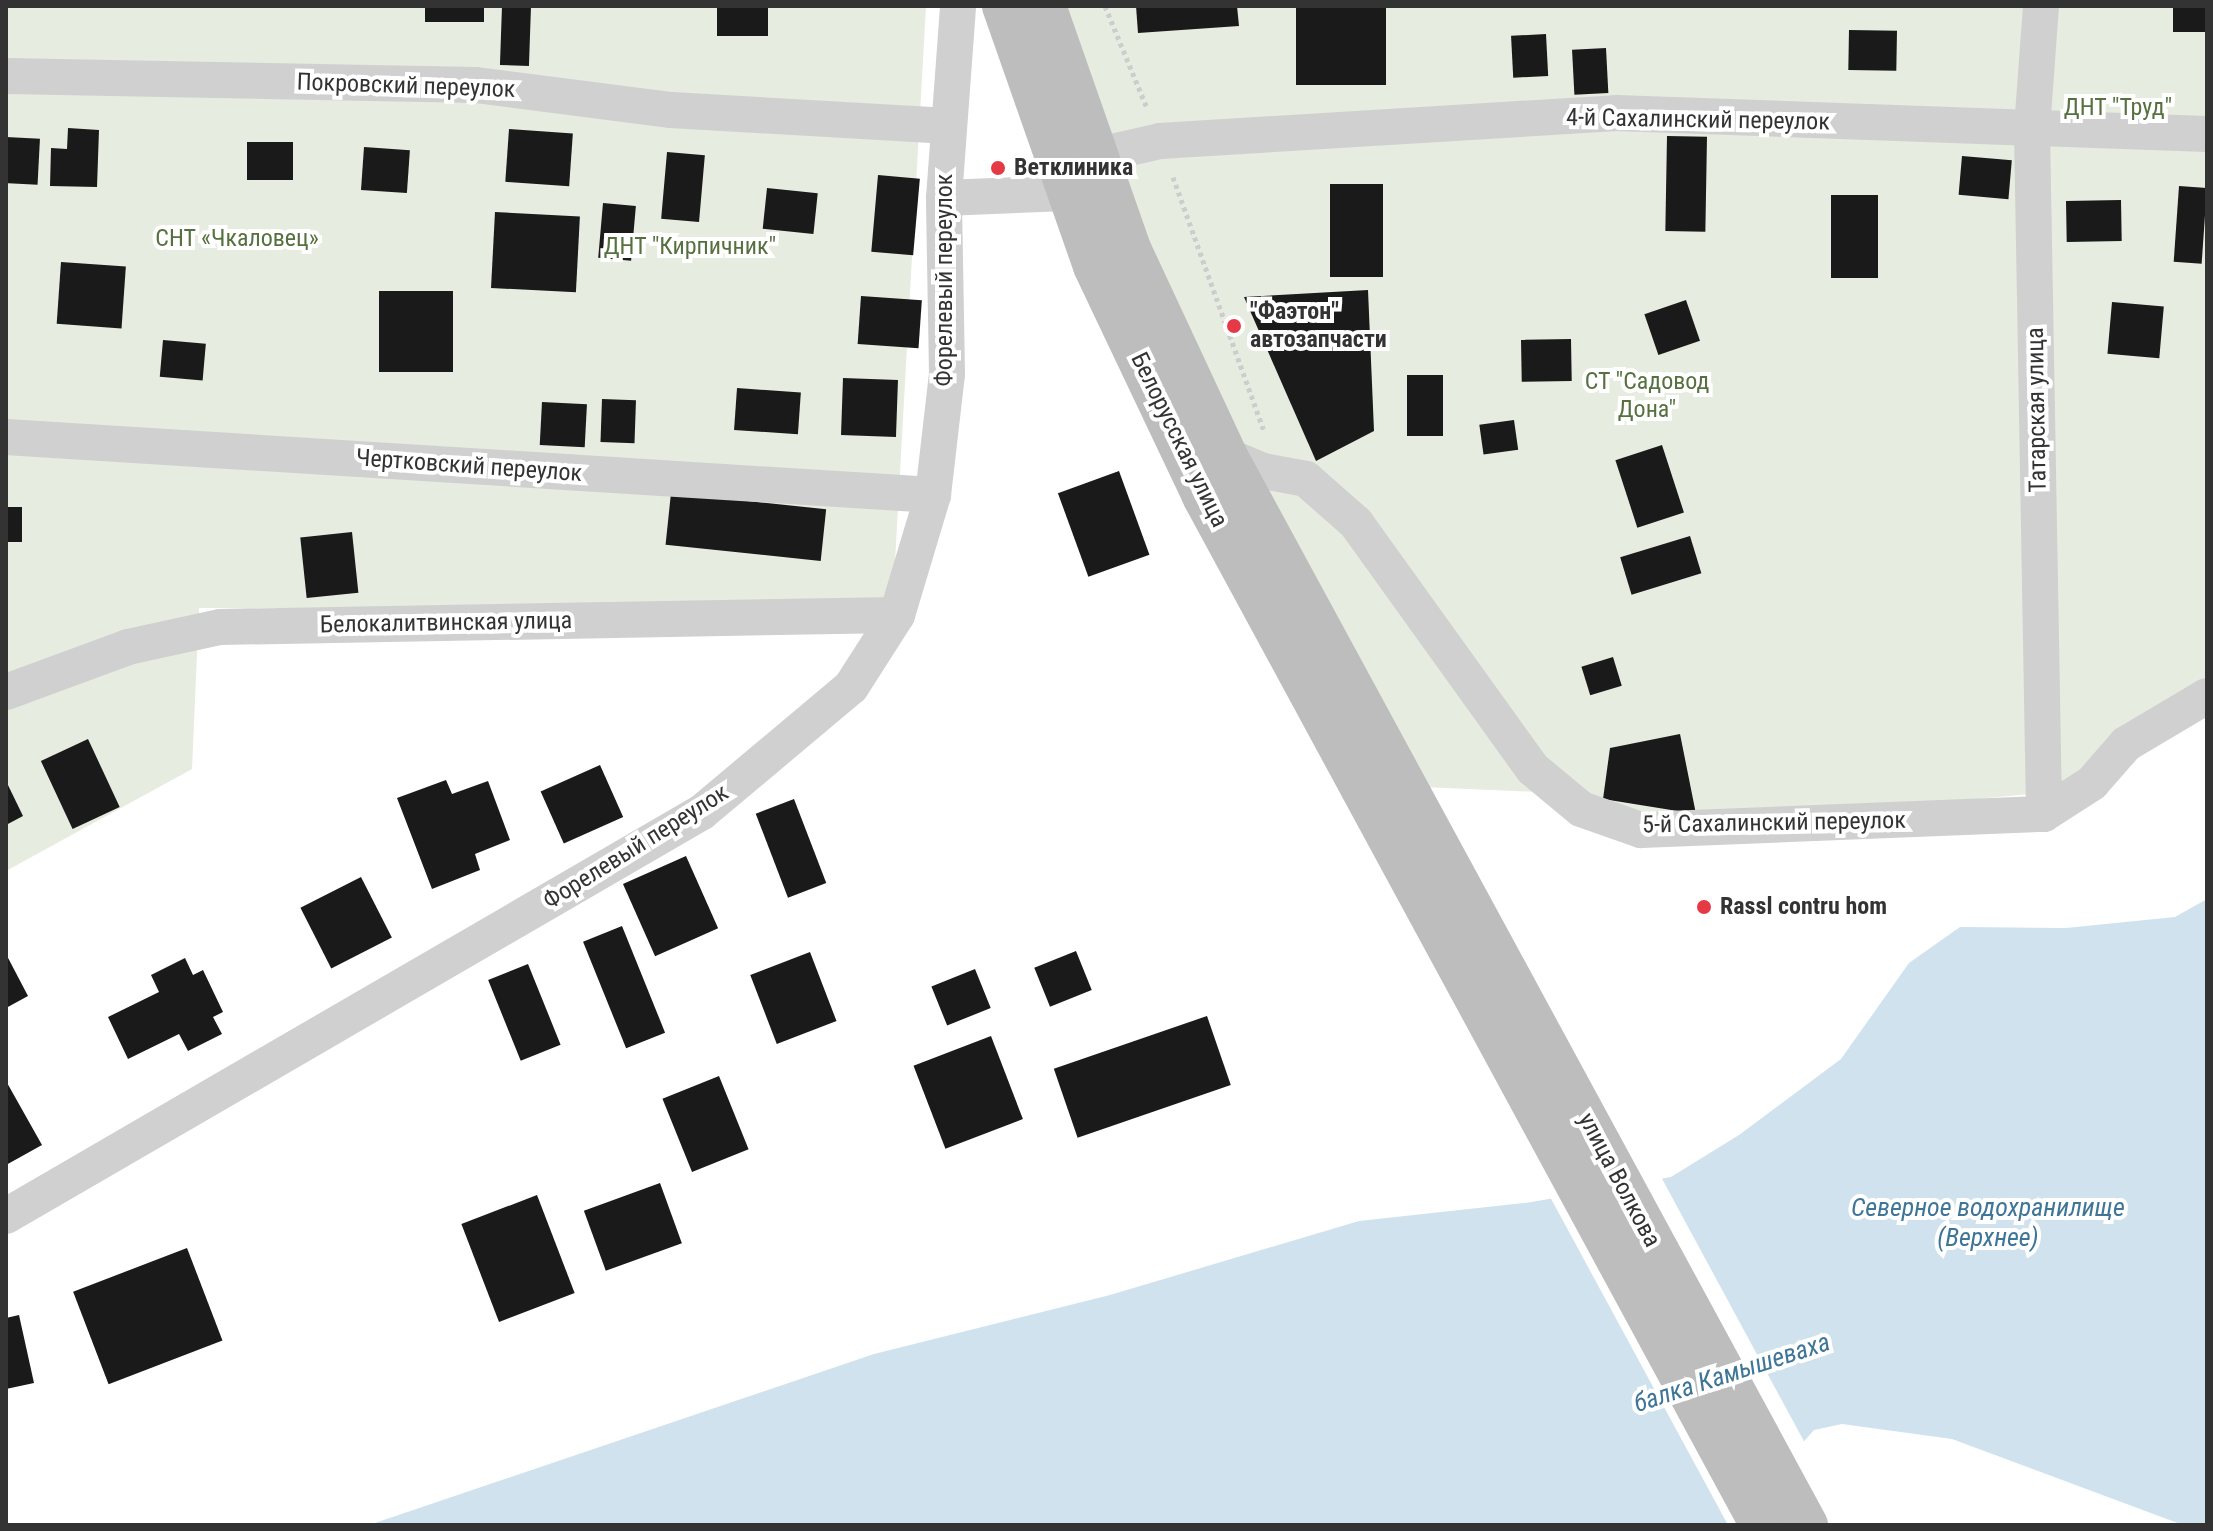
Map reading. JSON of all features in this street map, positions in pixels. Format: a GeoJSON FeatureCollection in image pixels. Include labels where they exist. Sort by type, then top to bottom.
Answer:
{"type":"FeatureCollection","features":[{"type":"Feature","properties":{"kind":"main road","name":"Белорусская улица"},"geometry":{"type":"LineString","coordinates":[[1004,6],[1095,266],[1204,496],[1415,845]]}},
{"type":"Feature","properties":{"kind":"main road","name":"Белорусская улица"},"geometry":{"type":"LineString","coordinates":[[1044,6],[1094,156],[1130,251],[1225,455],[1415,845]]}},
{"type":"Feature","properties":{"kind":"main road","name":"улица Волкова"},"geometry":{"type":"LineString","coordinates":[[1415,845],[1762,1525]]}},
{"type":"Feature","properties":{"kind":"main road","name":"улица Волкова"},"geometry":{"type":"LineString","coordinates":[[1415,845],[1806,1525]]}},
{"type":"Feature","properties":{"kind":"street","name":"Форелевый переулок"},"geometry":{"type":"LineString","coordinates":[[6,1216],[702,812],[851,687],[897,615],[933,495],[947,374],[944,198],[958,6]]}},
{"type":"Feature","properties":{"kind":"street","name":"Татарская улица"},"geometry":{"type":"LineString","coordinates":[[2041,6],[2032,130],[2044,814]]}},
{"type":"Feature","properties":{"kind":"street","name":"Покровский переулок"},"geometry":{"type":"LineString","coordinates":[[6,76],[476,85],[671,110],[949,126]]}},
{"type":"Feature","properties":{"kind":"street","name":"4-й Сахалинский переулок"},"geometry":{"type":"LineString","coordinates":[[1094,156],[1160,141],[1616,113],[2207,134]]}},
{"type":"Feature","properties":{"kind":"street"},"geometry":{"type":"LineString","coordinates":[[944,198],[1067,193]]}},
{"type":"Feature","properties":{"kind":"street","name":"Чертковский переулок"},"geometry":{"type":"LineString","coordinates":[[6,437],[933,495]]}},
{"type":"Feature","properties":{"kind":"street","name":"5-й Сахалинский переулок"},"geometry":{"type":"LineString","coordinates":[[1225,455],[1280,474],[1306,479],[1356,523],[1533,769],[1581,809],[1641,830],[2044,814]]}},
{"type":"Feature","properties":{"kind":"street","name":"Белокалитвинская улица"},"geometry":{"type":"LineString","coordinates":[[6,692],[128,647],[220,627],[897,615]]}},
{"type":"Feature","properties":{"kind":"street"},"geometry":{"type":"LineString","coordinates":[[2044,814],[2092,783],[2126,744],[2207,696]]}},
{"type":"Feature","properties":{"kind":"path"},"geometry":{"type":"LineString","coordinates":[[1105,6],[1160,141],[1280,474]]}},
{"type":"Feature","properties":{"kind":"green space"},"geometry":{"type":"Polygon","coordinates":[[[6,6],[926,6],[893,598],[457,609],[199,608],[192,769],[6,871],[6,6]]]}},
{"type":"Feature","properties":{"kind":"green space","name":"СТ \"Садовод Дона\""},"geometry":{"type":"Polygon","coordinates":[[[1061,6],[2207,6],[2207,699],[2042,793],[1694,824],[1539,792],[1423,787],[1210,405],[1061,6]]]}},
{"type":"Feature","properties":{"kind":"water","name":"Северное водохранилище (Верхнее)"},"geometry":{"type":"Polygon","coordinates":[[[2207,899],[2207,1525],[2183,1525],[1952,1439],[1842,1424],[1814,1430],[1730,1525],[369,1525],[874,1354],[1110,1295],[1359,1221],[1532,1202],[1671,1177],[1739,1135],[1841,1059],[1909,963],[1960,927],[2066,928],[2175,917],[2207,899]]]}},
{"type":"Feature","properties":{"kind":"pier"},"geometry":{"type":"Polygon","coordinates":[[[1660,1175],[1806,1445],[1736,1525],[1728,1525],[1549,1195],[1660,1175]]]}},
{"type":"Feature","properties":{"kind":"building"},"geometry":{"type":"Polygon","coordinates":[[[425,6],[484,6],[484,22],[425,22],[425,6]]]}},
{"type":"Feature","properties":{"kind":"building"},"geometry":{"type":"Polygon","coordinates":[[[502,6],[531,7],[529,66],[500,65],[502,6]]]}},
{"type":"Feature","properties":{"kind":"building"},"geometry":{"type":"Polygon","coordinates":[[[717,6],[768,6],[768,36],[717,36],[717,6]]]}},
{"type":"Feature","properties":{"kind":"building"},"geometry":{"type":"Polygon","coordinates":[[[1136,6],[1237,6],[1239,26],[1138,33],[1136,6]]]}},
{"type":"Feature","properties":{"kind":"building"},"geometry":{"type":"Polygon","coordinates":[[[1296,6],[1386,6],[1386,85],[1296,85],[1296,6]]]}},
{"type":"Feature","properties":{"kind":"building"},"geometry":{"type":"Polygon","coordinates":[[[2173,6],[2207,6],[2207,32],[2173,32],[2173,6]]]}},
{"type":"Feature","properties":{"kind":"building"},"geometry":{"type":"Polygon","coordinates":[[[1849,30],[1897,31],[1896,71],[1848,70],[1849,30]]]}},
{"type":"Feature","properties":{"kind":"building"},"geometry":{"type":"Polygon","coordinates":[[[1546,34],[1548,76],[1513,78],[1511,36],[1546,34]]]}},
{"type":"Feature","properties":{"kind":"building"},"geometry":{"type":"Polygon","coordinates":[[[1606,48],[1608,93],[1574,95],[1572,50],[1606,48]]]}},
{"type":"Feature","properties":{"kind":"building"},"geometry":{"type":"Polygon","coordinates":[[[68,128],[99,130],[97,187],[50,186],[51,148],[67,149],[68,128]]]}},
{"type":"Feature","properties":{"kind":"building"},"geometry":{"type":"Polygon","coordinates":[[[509,129],[573,133],[569,186],[505,182],[509,129]]]}},
{"type":"Feature","properties":{"kind":"building"},"geometry":{"type":"Polygon","coordinates":[[[1667,136],[1707,137],[1705,232],[1665,231],[1667,136]]]}},
{"type":"Feature","properties":{"kind":"building"},"geometry":{"type":"Polygon","coordinates":[[[6,137],[40,139],[38,185],[6,183],[6,137]]]}},
{"type":"Feature","properties":{"kind":"building"},"geometry":{"type":"Polygon","coordinates":[[[247,142],[293,142],[293,180],[247,180],[247,142]]]}},
{"type":"Feature","properties":{"kind":"building"},"geometry":{"type":"Polygon","coordinates":[[[364,147],[410,150],[407,193],[361,190],[364,147]]]}},
{"type":"Feature","properties":{"kind":"building"},"geometry":{"type":"Polygon","coordinates":[[[667,152],[705,155],[699,222],[661,219],[667,152]]]}},
{"type":"Feature","properties":{"kind":"building"},"geometry":{"type":"Polygon","coordinates":[[[1962,156],[2012,160],[2008,199],[1959,195],[1962,156]]]}},
{"type":"Feature","properties":{"kind":"building"},"geometry":{"type":"Polygon","coordinates":[[[878,175],[920,179],[913,255],[871,252],[878,175]]]}},
{"type":"Feature","properties":{"kind":"building"},"geometry":{"type":"Polygon","coordinates":[[[1330,184],[1383,184],[1383,277],[1330,277],[1330,184]]]}},
{"type":"Feature","properties":{"kind":"building"},"geometry":{"type":"Polygon","coordinates":[[[2179,186],[2207,188],[2202,264],[2174,262],[2179,186]]]}},
{"type":"Feature","properties":{"kind":"building"},"geometry":{"type":"Polygon","coordinates":[[[767,188],[818,193],[813,234],[763,229],[767,188]]]}},
{"type":"Feature","properties":{"kind":"building"},"geometry":{"type":"Polygon","coordinates":[[[1831,195],[1878,195],[1878,278],[1831,278],[1831,195]]]}},
{"type":"Feature","properties":{"kind":"building"},"geometry":{"type":"Polygon","coordinates":[[[2121,200],[2122,241],[2067,242],[2066,201],[2121,200]]]}},
{"type":"Feature","properties":{"kind":"building"},"geometry":{"type":"Polygon","coordinates":[[[603,203],[636,206],[631,261],[598,258],[603,203]]]}},
{"type":"Feature","properties":{"kind":"building"},"geometry":{"type":"Polygon","coordinates":[[[495,212],[580,216],[576,292],[491,288],[495,212]]]}},
{"type":"Feature","properties":{"kind":"building"},"geometry":{"type":"Polygon","coordinates":[[[61,262],[126,267],[122,328],[57,324],[61,262]]]}},
{"type":"Feature","properties":{"kind":"building"},"geometry":{"type":"Polygon","coordinates":[[[1368,290],[1374,431],[1316,461],[1244,297],[1368,290]]]}},
{"type":"Feature","properties":{"kind":"building"},"geometry":{"type":"Polygon","coordinates":[[[379,291],[453,291],[453,372],[379,372],[379,291]]]}},
{"type":"Feature","properties":{"kind":"building"},"geometry":{"type":"Polygon","coordinates":[[[861,296],[922,300],[919,348],[858,344],[861,296]]]}},
{"type":"Feature","properties":{"kind":"building"},"geometry":{"type":"Polygon","coordinates":[[[1686,300],[1700,341],[1658,355],[1644,314],[1686,300]]]}},
{"type":"Feature","properties":{"kind":"building"},"geometry":{"type":"Polygon","coordinates":[[[2112,302],[2164,307],[2159,358],[2107,354],[2112,302]]]}},
{"type":"Feature","properties":{"kind":"building"},"geometry":{"type":"Polygon","coordinates":[[[1571,339],[1572,381],[1522,382],[1521,340],[1571,339]]]}},
{"type":"Feature","properties":{"kind":"building"},"geometry":{"type":"Polygon","coordinates":[[[163,340],[206,344],[203,381],[160,377],[163,340]]]}},
{"type":"Feature","properties":{"kind":"building"},"geometry":{"type":"Polygon","coordinates":[[[1407,375],[1443,375],[1443,436],[1407,436],[1407,375]]]}},
{"type":"Feature","properties":{"kind":"building"},"geometry":{"type":"Polygon","coordinates":[[[843,378],[898,380],[896,437],[841,435],[843,378]]]}},
{"type":"Feature","properties":{"kind":"building"},"geometry":{"type":"Polygon","coordinates":[[[737,388],[801,392],[798,434],[734,430],[737,388]]]}},
{"type":"Feature","properties":{"kind":"building"},"geometry":{"type":"Polygon","coordinates":[[[602,399],[636,400],[634,443],[600,442],[602,399]]]}},
{"type":"Feature","properties":{"kind":"building"},"geometry":{"type":"Polygon","coordinates":[[[542,402],[587,404],[585,447],[540,445],[542,402]]]}},
{"type":"Feature","properties":{"kind":"building"},"geometry":{"type":"Polygon","coordinates":[[[1514,420],[1518,450],[1484,455],[1479,425],[1514,420]]]}},
{"type":"Feature","properties":{"kind":"building"},"geometry":{"type":"Polygon","coordinates":[[[1662,445],[1684,513],[1637,528],[1615,460],[1662,445]]]}},
{"type":"Feature","properties":{"kind":"building"},"geometry":{"type":"Polygon","coordinates":[[[1119,471],[1149,555],[1088,577],[1058,493],[1119,471]]]}},
{"type":"Feature","properties":{"kind":"building"},"geometry":{"type":"Polygon","coordinates":[[[671,493],[826,509],[821,561],[666,545],[671,493]]]}},
{"type":"Feature","properties":{"kind":"building"},"geometry":{"type":"Polygon","coordinates":[[[6,507],[22,507],[22,542],[6,542],[6,507]]]}},
{"type":"Feature","properties":{"kind":"building"},"geometry":{"type":"Polygon","coordinates":[[[352,532],[358,593],[307,598],[300,537],[352,532]]]}},
{"type":"Feature","properties":{"kind":"building"},"geometry":{"type":"Polygon","coordinates":[[[1690,536],[1701,573],[1632,595],[1620,557],[1690,536]]]}},
{"type":"Feature","properties":{"kind":"building"},"geometry":{"type":"Polygon","coordinates":[[[1613,657],[1622,686],[1590,695],[1581,667],[1613,657]]]}},
{"type":"Feature","properties":{"kind":"building"},"geometry":{"type":"Polygon","coordinates":[[[1680,734],[1696,814],[1603,799],[1610,748],[1680,734]]]}},
{"type":"Feature","properties":{"kind":"building"},"geometry":{"type":"Polygon","coordinates":[[[88,739],[120,807],[73,829],[41,761],[88,739]]]}},
{"type":"Feature","properties":{"kind":"building"},"geometry":{"type":"Polygon","coordinates":[[[600,765],[623,817],[564,844],[541,791],[600,765]]]}},
{"type":"Feature","properties":{"kind":"building"},"geometry":{"type":"Polygon","coordinates":[[[446,780],[452,794],[488,781],[510,840],[475,854],[480,870],[432,889],[397,798],[446,780]]]}},
{"type":"Feature","properties":{"kind":"building"},"geometry":{"type":"Polygon","coordinates":[[[6,781],[23,816],[6,825],[6,781]]]}},
{"type":"Feature","properties":{"kind":"building"},"geometry":{"type":"Polygon","coordinates":[[[794,799],[826,883],[788,898],[756,814],[794,799]]]}},
{"type":"Feature","properties":{"kind":"building"},"geometry":{"type":"Polygon","coordinates":[[[686,856],[718,928],[655,956],[623,884],[686,856]]]}},
{"type":"Feature","properties":{"kind":"building"},"geometry":{"type":"Polygon","coordinates":[[[361,877],[392,938],[331,968],[300,908],[361,877]]]}},
{"type":"Feature","properties":{"kind":"building"},"geometry":{"type":"Polygon","coordinates":[[[622,926],[665,1033],[626,1048],[583,942],[622,926]]]}},
{"type":"Feature","properties":{"kind":"building"},"geometry":{"type":"Polygon","coordinates":[[[1076,951],[1092,990],[1050,1007],[1034,968],[1076,951]]]}},
{"type":"Feature","properties":{"kind":"building"},"geometry":{"type":"Polygon","coordinates":[[[810,952],[837,1021],[777,1044],[750,975],[810,952]]]}},
{"type":"Feature","properties":{"kind":"building"},"geometry":{"type":"Polygon","coordinates":[[[6,954],[28,996],[6,1008],[6,954]]]}},
{"type":"Feature","properties":{"kind":"building"},"geometry":{"type":"Polygon","coordinates":[[[185,958],[193,975],[203,970],[223,1012],[213,1017],[222,1034],[188,1051],[179,1034],[128,1059],[108,1017],[159,992],[151,975],[185,958]]]}},
{"type":"Feature","properties":{"kind":"building"},"geometry":{"type":"Polygon","coordinates":[[[528,964],[561,1045],[521,1061],[488,980],[528,964]]]}},
{"type":"Feature","properties":{"kind":"building"},"geometry":{"type":"Polygon","coordinates":[[[975,969],[991,1008],[947,1026],[931,987],[975,969]]]}},
{"type":"Feature","properties":{"kind":"building"},"geometry":{"type":"Polygon","coordinates":[[[1207,1016],[1231,1085],[1078,1138],[1054,1069],[1207,1016]]]}},
{"type":"Feature","properties":{"kind":"building"},"geometry":{"type":"Polygon","coordinates":[[[991,1036],[1023,1119],[945,1149],[914,1066],[991,1036]]]}},
{"type":"Feature","properties":{"kind":"building"},"geometry":{"type":"Polygon","coordinates":[[[719,1076],[749,1149],[692,1172],[662,1099],[719,1076]]]}},
{"type":"Feature","properties":{"kind":"building"},"geometry":{"type":"Polygon","coordinates":[[[6,1081],[42,1145],[6,1165],[6,1081]]]}},
{"type":"Feature","properties":{"kind":"building"},"geometry":{"type":"Polygon","coordinates":[[[660,1183],[682,1243],[606,1271],[584,1211],[660,1183]]]}},
{"type":"Feature","properties":{"kind":"building"},"geometry":{"type":"Polygon","coordinates":[[[537,1195],[575,1293],[499,1322],[461,1224],[537,1195]]]}},
{"type":"Feature","properties":{"kind":"building"},"geometry":{"type":"Polygon","coordinates":[[[187,1248],[222,1340],[109,1384],[73,1292],[187,1248]]]}},
{"type":"Feature","properties":{"kind":"building"},"geometry":{"type":"Polygon","coordinates":[[[19,1315],[34,1383],[6,1389],[6,1318],[19,1315]]]}},
{"type":"Feature","properties":{"kind":"place","name":"Ветклиника"},"geometry":{"type":"Point","coordinates":[998,168]}},
{"type":"Feature","properties":{"kind":"place","name":"\"Фаэтон\" автозапчасти"},"geometry":{"type":"Point","coordinates":[1234,326]}},
{"type":"Feature","properties":{"kind":"place","name":"Rassl contru hom"},"geometry":{"type":"Point","coordinates":[1704,907]}},
{"type":"Feature","properties":{"kind":"park label","name":"ДНТ \"Труд\""},"geometry":{"type":"Point","coordinates":[2118,108]}},
{"type":"Feature","properties":{"kind":"park label","name":"СНТ «Чкаловец»"},"geometry":{"type":"Point","coordinates":[237,239]}},
{"type":"Feature","properties":{"kind":"park label","name":"ДНТ \"Кирпичник\""},"geometry":{"type":"Point","coordinates":[690,247]}},
{"type":"Feature","properties":{"kind":"water label","name":"балка Камышеваха"},"geometry":{"type":"Point","coordinates":[1732,1373]}}]}
